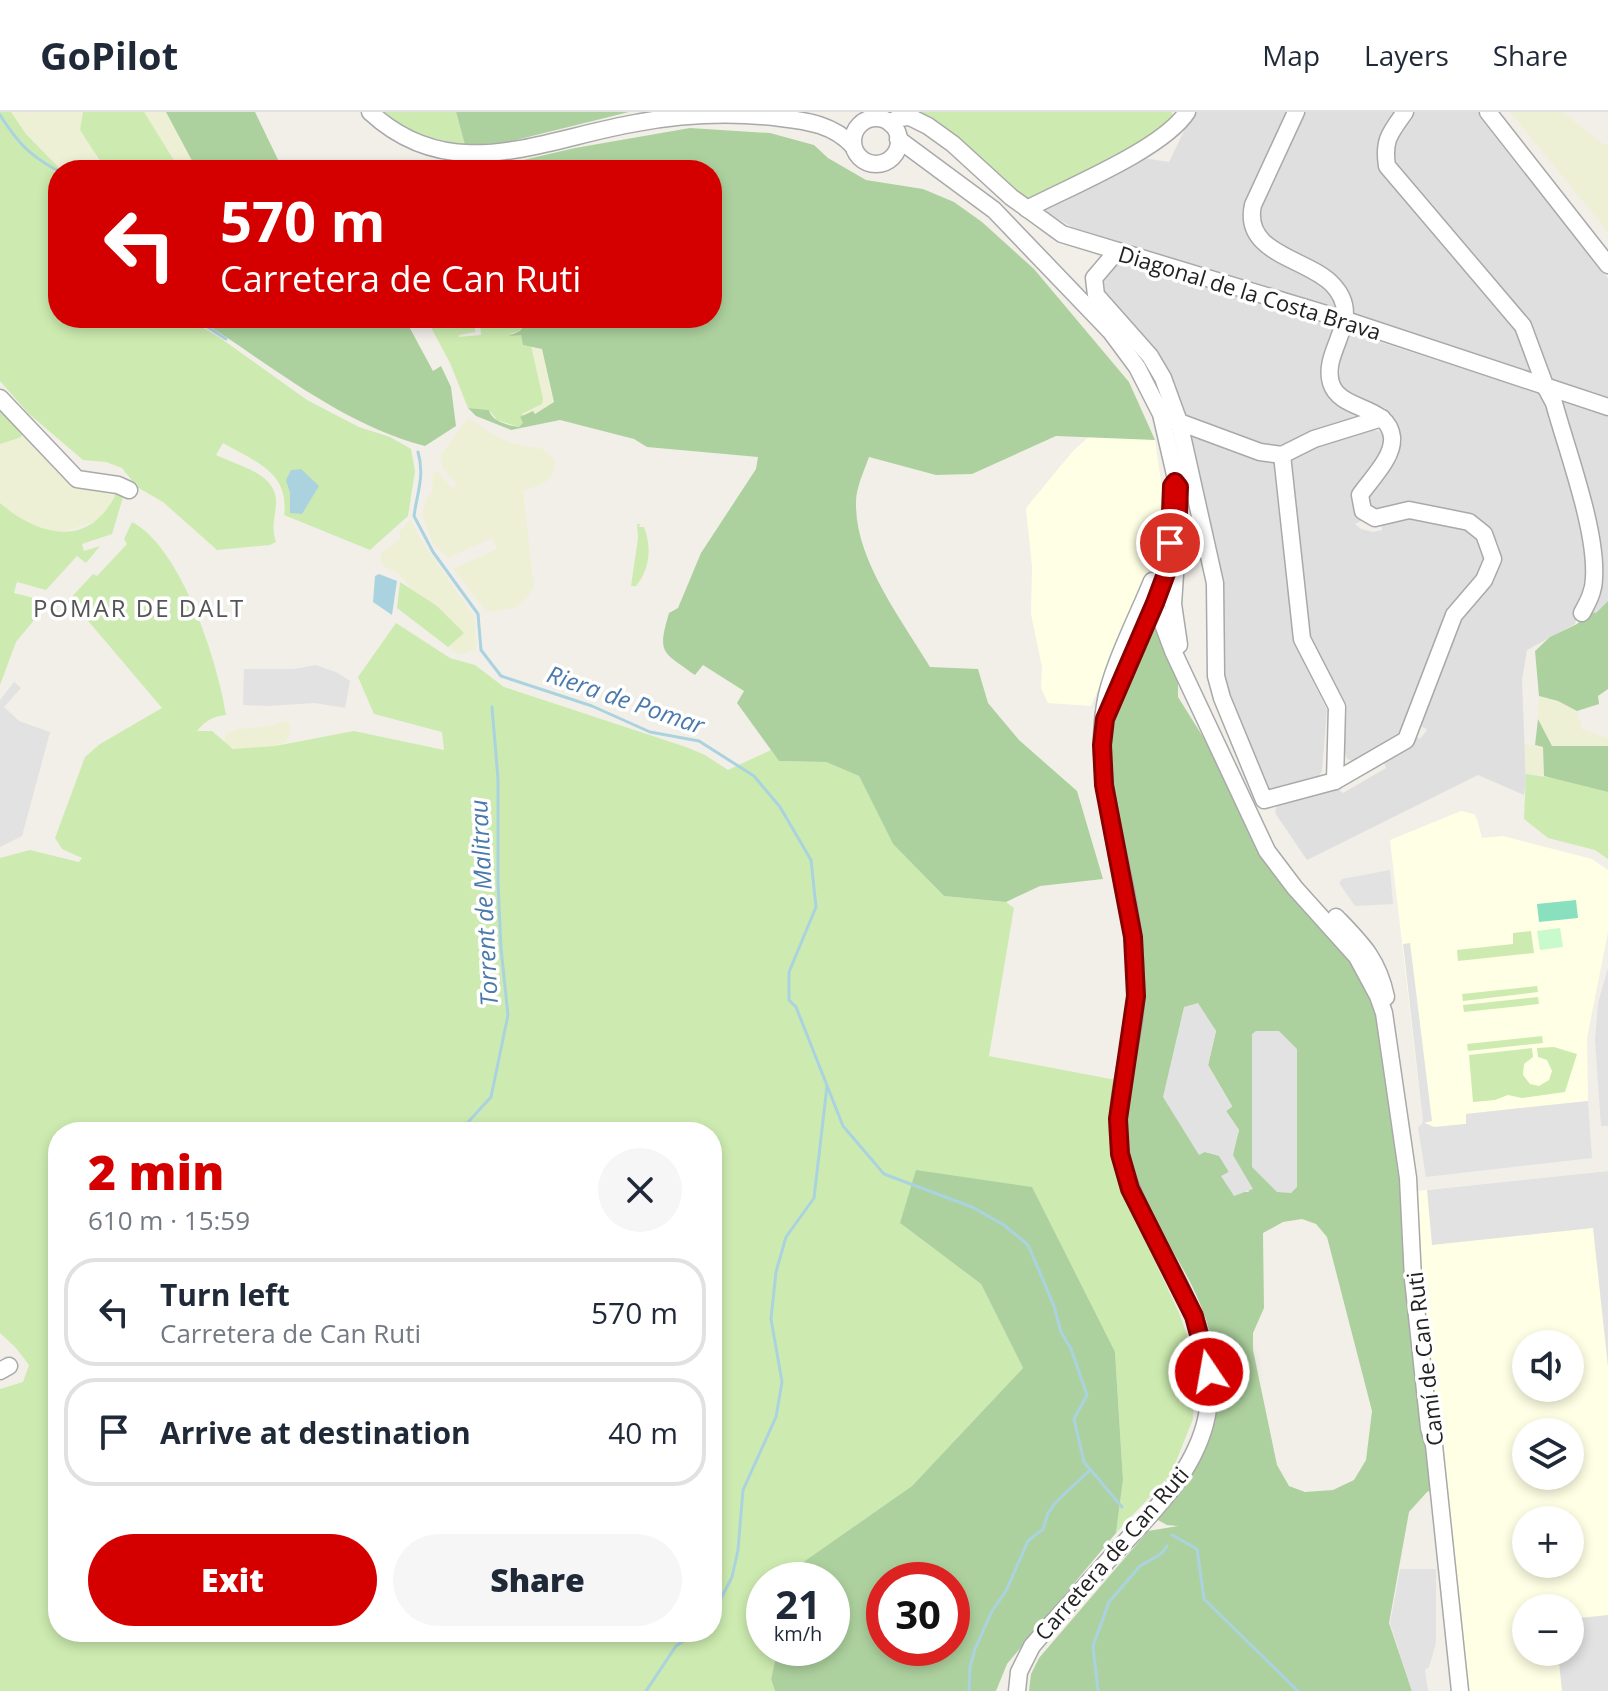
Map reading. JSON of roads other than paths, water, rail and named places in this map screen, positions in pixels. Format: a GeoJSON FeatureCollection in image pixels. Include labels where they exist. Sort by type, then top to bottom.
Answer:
{"type":"FeatureCollection","features":[{"type":"Feature","properties":{"kind":"street"},"geometry":{"type":"LineString","coordinates":[[370,112],[401,136],[429,148],[468,155],[509,151],[672,117],[759,115],[825,126],[839,123],[859,125]]}},
{"type":"Feature","properties":{"kind":"street"},"geometry":{"type":"LineString","coordinates":[[1027,209],[1150,145],[1176,126],[1187,112]]}},
{"type":"Feature","properties":{"kind":"street"},"geometry":{"type":"LineString","coordinates":[[1117,251],[1094,278],[1096,295],[1150,356],[1163,378],[1179,422],[1215,583],[1216,676],[1222,698],[1264,800],[1335,781],[1406,740],[1454,615],[1484,580],[1493,559],[1484,534],[1469,522],[1409,510],[1375,518],[1363,511],[1360,495],[1392,449],[1392,434],[1382,418],[1350,403],[1332,385],[1330,371],[1346,320],[1340,295],[1332,283],[1262,242],[1254,231],[1251,217],[1253,205],[1296,112]]}},
{"type":"Feature","properties":{"kind":"street"},"geometry":{"type":"LineString","coordinates":[[1405,112],[1387,138],[1387,166],[1523,326],[1554,403],[1592,548],[1594,580],[1591,597],[1582,613]]}},
{"type":"Feature","properties":{"kind":"street"},"geometry":{"type":"LineString","coordinates":[[1488,112],[1608,265]]}},
{"type":"Feature","properties":{"kind":"street"},"geometry":{"type":"LineString","coordinates":[[1497,112],[1608,251]]}},
{"type":"Feature","properties":{"kind":"street","name":"Diagonal de la Costa Brava"},"geometry":{"type":"LineString","coordinates":[[895,132],[898,118],[910,117],[922,123],[953,144],[1027,209],[1062,234],[1346,320],[1608,407]]}},
{"type":"Feature","properties":{"kind":"street"},"geometry":{"type":"LineString","coordinates":[[825,126],[870,163],[881,163],[892,157],[897,149],[895,132],[872,118],[859,125],[854,133],[853,146]]}},
{"type":"Feature","properties":{"kind":"street","name":"Carretera de Can Ruti"},"geometry":{"type":"LineString","coordinates":[[895,132],[930,163],[994,210],[1111,332],[1137,367],[1161,414],[1175,482],[1179,487],[1177,544],[1105,719]]}},
{"type":"Feature","properties":{"kind":"street","name":"Carretera de Can Ruti"},"geometry":{"type":"LineString","coordinates":[[892,157],[930,163]]}},
{"type":"Feature","properties":{"kind":"street"},"geometry":{"type":"LineString","coordinates":[[0,398],[77,479],[118,485],[129,490]]}},
{"type":"Feature","properties":{"kind":"street"},"geometry":{"type":"LineString","coordinates":[[1179,422],[1260,452],[1282,455],[1314,439],[1382,418]]}},
{"type":"Feature","properties":{"kind":"street"},"geometry":{"type":"LineString","coordinates":[[1282,455],[1302,639],[1337,707],[1335,781]]}},
{"type":"Feature","properties":{"kind":"street","name":"Carretera de Can Ruti"},"geometry":{"type":"LineString","coordinates":[[1155,603],[1170,543],[1172,486],[1175,482]]}},
{"type":"Feature","properties":{"kind":"street","name":"Carretera de Can Ruti"},"geometry":{"type":"LineString","coordinates":[[1017,1691],[1019,1672],[1032,1646],[1186,1469],[1194,1456],[1208,1408],[1209,1372],[1199,1328],[1130,1189],[1120,1154],[1118,1119],[1136,996],[1133,937],[1104,785],[1102,745],[1105,705],[1154,578],[1171,518]]}},
{"type":"Feature","properties":{"kind":"street","name":"Camí de Can Ruti"},"geometry":{"type":"LineString","coordinates":[[1177,544],[1173,604],[1182,666]]}},
{"type":"Feature","properties":{"kind":"street","name":"Camí de Can Ruti"},"geometry":{"type":"LineString","coordinates":[[1155,603],[1173,651],[1237,784],[1299,877],[1362,944],[1381,973],[1408,1178],[1413,1279],[1460,1691]]}},
{"type":"Feature","properties":{"kind":"street","name":"Camí de Can Ruti"},"geometry":{"type":"LineString","coordinates":[[1237,784],[1241,800],[1262,844],[1315,911],[1357,957],[1372,983],[1387,1027]]}},
{"type":"Feature","properties":{"kind":"street","name":"Camí de Can Ruti"},"geometry":{"type":"LineString","coordinates":[[1262,844],[1299,877]]}},
{"type":"Feature","properties":{"kind":"street","name":"Camí de Can Ruti"},"geometry":{"type":"LineString","coordinates":[[1315,911],[1324,912],[1355,943],[1362,944]]}},
{"type":"Feature","properties":{"kind":"street","name":"Camí de Can Ruti"},"geometry":{"type":"LineString","coordinates":[[1362,944],[1372,983]]}},
{"type":"Feature","properties":{"kind":"water"},"geometry":{"type":"Polygon","coordinates":[[[301,469],[319,486],[302,514],[290,513],[290,493],[286,480],[291,470],[301,469]]]}},
{"type":"Feature","properties":{"kind":"water"},"geometry":{"type":"Polygon","coordinates":[[[379,574],[397,581],[392,615],[373,602],[375,576],[379,574]]]}},
{"type":"Feature","properties":{"kind":"waterway","name":"Riera de Pomar"},"geometry":{"type":"LineString","coordinates":[[0,115],[25,148],[48,165]]}},
{"type":"Feature","properties":{"kind":"waterway","name":"Riera de Pomar"},"geometry":{"type":"LineString","coordinates":[[209,328],[226,339]]}},
{"type":"Feature","properties":{"kind":"waterway","name":"Riera de Pomar"},"geometry":{"type":"LineString","coordinates":[[418,452],[421,477],[414,516],[433,552],[478,614],[481,650],[501,676],[592,706],[650,732],[699,741],[754,776],[780,807],[811,860],[816,907],[789,972],[789,1000],[796,1007],[843,1126],[884,1174],[972,1207],[1004,1225],[1028,1245],[1087,1395],[1074,1419],[1084,1462],[1122,1507]]}},
{"type":"Feature","properties":{"kind":"waterway","name":"Torrent de Malitrau"},"geometry":{"type":"LineString","coordinates":[[468,1122],[491,1097],[508,1015],[501,948],[498,779],[492,707]]}},
{"type":"Feature","properties":{"kind":"waterway"},"geometry":{"type":"LineString","coordinates":[[722,1596],[732,1577],[738,1550],[743,1490],[776,1417],[782,1382],[771,1319],[776,1272],[786,1237],[814,1198],[827,1086]]}},
{"type":"Feature","properties":{"kind":"waterway"},"geometry":{"type":"LineString","coordinates":[[969,1691],[970,1667],[975,1649],[1028,1541],[1043,1529],[1048,1513],[1057,1501],[1090,1470]]}},
{"type":"Feature","properties":{"kind":"waterway"},"geometry":{"type":"LineString","coordinates":[[1172,1535],[1197,1549],[1204,1599],[1298,1691]]}},
{"type":"Feature","properties":{"kind":"waterway"},"geometry":{"type":"LineString","coordinates":[[1098,1691],[1093,1646],[1109,1602],[1140,1566],[1161,1554],[1167,1546]]}},
{"type":"Feature","properties":{"kind":"waterway"},"geometry":{"type":"LineString","coordinates":[[646,1691],[676,1646],[682,1642]]}},
{"type":"Feature","properties":{"kind":"district","name":"POMAR DE DALT"},"geometry":{"type":"Point","coordinates":[139,607]}}]}
